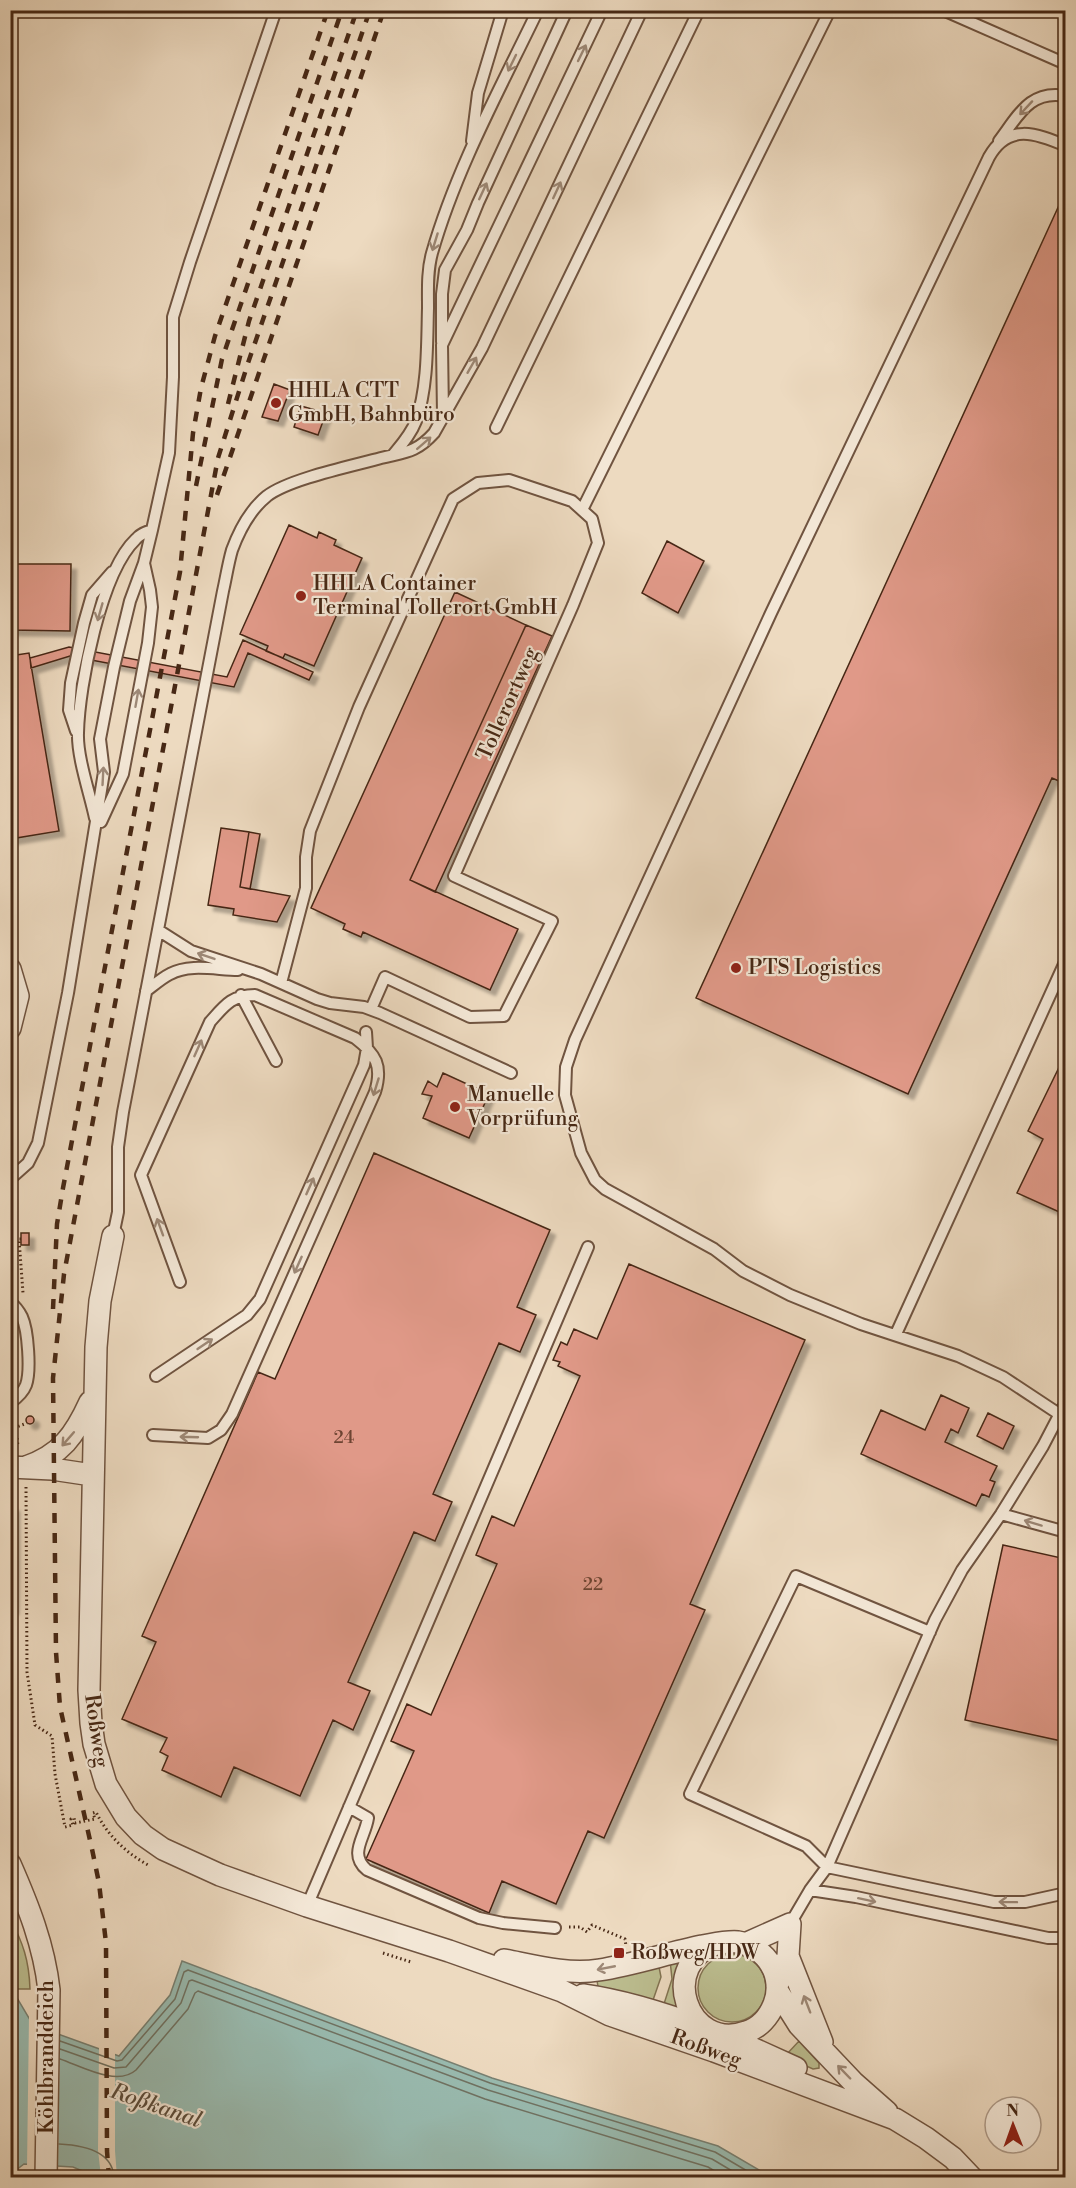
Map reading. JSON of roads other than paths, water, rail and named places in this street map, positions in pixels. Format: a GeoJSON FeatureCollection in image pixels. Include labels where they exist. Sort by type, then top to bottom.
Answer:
{"type":"FeatureCollection","features":[{"type":"Feature","properties":{"kind":"street"},"geometry":{"type":"LineString","coordinates":[[10,969],[18,996],[10,1028]]}},
{"type":"Feature","properties":{"kind":"street","name":"Roßweg"},"geometry":{"type":"LineString","coordinates":[[113,1236],[100,1301],[94,1395],[90,1712],[94,1744],[105,1784],[126,1817],[143,1835],[163,1849],[220,1875],[562,1991],[610,2015],[714,2051],[895,2120],[926,2138],[953,2158],[972,2178]]}},
{"type":"Feature","properties":{"kind":"street"},"geometry":{"type":"LineString","coordinates":[[19,1467],[53,1456],[68,1441],[94,1395]]}},
{"type":"Feature","properties":{"kind":"street"},"geometry":{"type":"LineString","coordinates":[[19,1467],[92,1475]]}},
{"type":"Feature","properties":{"kind":"street","name":"Köhlbranddeich"},"geometry":{"type":"LineString","coordinates":[[10,1864],[36,1927],[46,1965],[49,1990],[46,2173]]}},
{"type":"Feature","properties":{"kind":"street","name":"Köhlbranddeich"},"geometry":{"type":"LineString","coordinates":[[10,1881],[27,1903]]}},
{"type":"Feature","properties":{"kind":"street","name":"Roßweg"},"geometry":{"type":"LineString","coordinates":[[719,1943],[703,1950],[693,1960],[684,1985],[685,1998],[690,2011],[698,2021],[715,2032],[740,2034],[758,2026],[771,2012],[788,1956],[790,1924],[745,1944]]}},
{"type":"Feature","properties":{"kind":"street","name":"Roßweg"},"geometry":{"type":"LineString","coordinates":[[449,1951],[559,1970],[584,1971],[600,1970],[662,1954],[719,1943],[745,1944],[757,1950],[769,1962],[775,1973],[777,1988],[799,2025],[853,2082],[895,2120]]}},
{"type":"Feature","properties":{"kind":"street","name":"Roßweg"},"geometry":{"type":"LineString","coordinates":[[788,1956],[826,2053]]}},
{"type":"Feature","properties":{"kind":"street","name":"Roßweg"},"geometry":{"type":"LineString","coordinates":[[562,1991],[617,2000],[657,2011],[715,2032],[806,2073],[852,2103]]}},
{"type":"Feature","properties":{"kind":"lane"},"geometry":{"type":"LineString","coordinates":[[10,1179],[28,1163],[38,1143],[68,993],[96,834],[104,772],[100,739],[121,632],[144,563],[169,453],[173,317],[276,10]]}},
{"type":"Feature","properties":{"kind":"lane"},"geometry":{"type":"LineString","coordinates":[[470,152],[478,93],[503,10]]}},
{"type":"Feature","properties":{"kind":"lane"},"geometry":{"type":"LineString","coordinates":[[393,455],[408,437],[421,402],[427,348],[428,280],[431,256],[470,152],[538,10]]}},
{"type":"Feature","properties":{"kind":"lane"},"geometry":{"type":"LineString","coordinates":[[443,416],[442,294],[445,270],[467,230],[567,10]]}},
{"type":"Feature","properties":{"kind":"lane"},"geometry":{"type":"LineString","coordinates":[[442,345],[602,10]]}},
{"type":"Feature","properties":{"kind":"lane"},"geometry":{"type":"LineString","coordinates":[[113,1236],[118,1212],[118,1147],[146,991],[233,549],[254,510],[268,496],[285,487],[393,455],[411,452],[424,445],[434,433],[482,348],[642,10]]}},
{"type":"Feature","properties":{"kind":"lane"},"geometry":{"type":"LineString","coordinates":[[496,428],[699,10]]}},
{"type":"Feature","properties":{"kind":"lane"},"geometry":{"type":"LineString","coordinates":[[281,983],[306,888],[306,857],[310,831],[359,707],[453,499],[478,483],[509,480],[572,501],[582,510],[830,10]]}},
{"type":"Feature","properties":{"kind":"lane"},"geometry":{"type":"LineString","coordinates":[[943,10],[1065,64]]}},
{"type":"Feature","properties":{"kind":"lane"},"geometry":{"type":"LineString","coordinates":[[1059,1414],[1027,1391],[982,1366],[934,1346],[851,1320],[790,1295],[743,1270],[714,1249],[605,1189],[591,1173],[578,1146],[565,1095],[565,1074],[575,1040],[771,613],[981,174],[998,143],[1025,107],[1033,100],[1047,95],[1065,96]]}},
{"type":"Feature","properties":{"kind":"lane"},"geometry":{"type":"LineString","coordinates":[[998,143],[1010,136],[1028,133],[1042,136],[1065,146]]}},
{"type":"Feature","properties":{"kind":"lane","name":"Tollerortweg"},"geometry":{"type":"LineString","coordinates":[[371,1009],[385,977],[470,1017],[504,1016],[552,921],[454,876],[598,543],[592,519],[582,510]]}},
{"type":"Feature","properties":{"kind":"lane"},"geometry":{"type":"LineString","coordinates":[[96,834],[95,818],[78,736],[69,710],[71,683],[92,595],[114,570],[136,538],[152,530]]}},
{"type":"Feature","properties":{"kind":"lane"},"geometry":{"type":"LineString","coordinates":[[96,834],[123,774],[148,643],[152,607],[144,563]]}},
{"type":"Feature","properties":{"kind":"lane"},"geometry":{"type":"LineString","coordinates":[[158,930],[191,951],[281,983],[322,1001],[371,1009],[511,1073]]}},
{"type":"Feature","properties":{"kind":"lane"},"geometry":{"type":"LineString","coordinates":[[896,1334],[1065,960]]}},
{"type":"Feature","properties":{"kind":"lane"},"geometry":{"type":"LineString","coordinates":[[146,991],[171,974],[183,969],[245,970]]}},
{"type":"Feature","properties":{"kind":"lane"},"geometry":{"type":"LineString","coordinates":[[241,995],[276,1061]]}},
{"type":"Feature","properties":{"kind":"lane"},"geometry":{"type":"LineString","coordinates":[[153,1436],[208,1438],[221,1430],[232,1414],[375,1092],[379,1078],[377,1063],[367,1048],[355,1038],[255,995],[241,995],[226,1003],[210,1022],[141,1175],[180,1282]]}},
{"type":"Feature","properties":{"kind":"lane"},"geometry":{"type":"LineString","coordinates":[[156,1376],[247,1315],[260,1299],[364,1065],[367,1048],[366,1032]]}},
{"type":"Feature","properties":{"kind":"lane"},"geometry":{"type":"LineString","coordinates":[[307,1906],[588,1247]]}},
{"type":"Feature","properties":{"kind":"lane"},"geometry":{"type":"LineString","coordinates":[[10,1302],[16,1307],[22,1319],[28,1373],[26,1385],[19,1396],[10,1403]]}},
{"type":"Feature","properties":{"kind":"lane"},"geometry":{"type":"LineString","coordinates":[[790,1924],[827,1867],[930,1632],[962,1570],[1001,1514],[1043,1446],[1065,1402]]}},
{"type":"Feature","properties":{"kind":"lane"},"geometry":{"type":"LineString","coordinates":[[1001,1514],[1065,1532]]}},
{"type":"Feature","properties":{"kind":"lane"},"geometry":{"type":"LineString","coordinates":[[930,1632],[796,1576],[690,1794],[806,1846],[827,1867],[994,1902],[1025,1902],[1065,1893]]}},
{"type":"Feature","properties":{"kind":"lane"},"geometry":{"type":"LineString","coordinates":[[349,1807],[368,1818],[357,1857],[360,1864],[367,1870],[479,1918],[503,1923],[555,1928]]}},
{"type":"Feature","properties":{"kind":"lane"},"geometry":{"type":"LineString","coordinates":[[810,1890],[856,1897],[1048,1938],[1065,1938]]}},
{"type":"Feature","properties":{"kind":"water","name":"Roßkanal"},"geometry":{"type":"Polygon","coordinates":[[[182,1961],[492,2078],[718,2146],[771,2177],[99,2178],[73,2167],[24,2164],[11,2174],[10,1986],[33,2025],[119,2056],[170,1995],[182,1961]]]}},
{"type":"Feature","properties":{"kind":"railway"},"geometry":{"type":"LineString","coordinates":[[53,1309],[57,1224],[180,572],[193,433],[201,388],[215,336],[328,10]]}},
{"type":"Feature","properties":{"kind":"railway"},"geometry":{"type":"LineString","coordinates":[[196,486],[222,359],[342,10]]}},
{"type":"Feature","properties":{"kind":"railway"},"geometry":{"type":"LineString","coordinates":[[228,404],[249,321],[357,10]]}},
{"type":"Feature","properties":{"kind":"railway"},"geometry":{"type":"LineString","coordinates":[[109,2178],[106,1943],[99,1883],[60,1707],[56,1652],[53,1378],[64,1274],[218,458],[248,363],[370,10]]}},
{"type":"Feature","properties":{"kind":"railway"},"geometry":{"type":"LineString","coordinates":[[217,495],[384,10]]}},
{"type":"Feature","properties":{"kind":"place","name":"HHLA CTT GmbH, Bahnbüro"},"geometry":{"type":"Point","coordinates":[276,403]}},
{"type":"Feature","properties":{"kind":"place","name":"HHLA Container Terminal Tollerort GmbH"},"geometry":{"type":"Point","coordinates":[301,596]}},
{"type":"Feature","properties":{"kind":"place","name":"PTS Logistics"},"geometry":{"type":"Point","coordinates":[736,968]}},
{"type":"Feature","properties":{"kind":"place","name":"Manuelle Vorprüfung"},"geometry":{"type":"Point","coordinates":[455,1107]}},
{"type":"Feature","properties":{"kind":"place","name":"Roßweg/HDW"},"geometry":{"type":"Point","coordinates":[619,1953]}}]}
